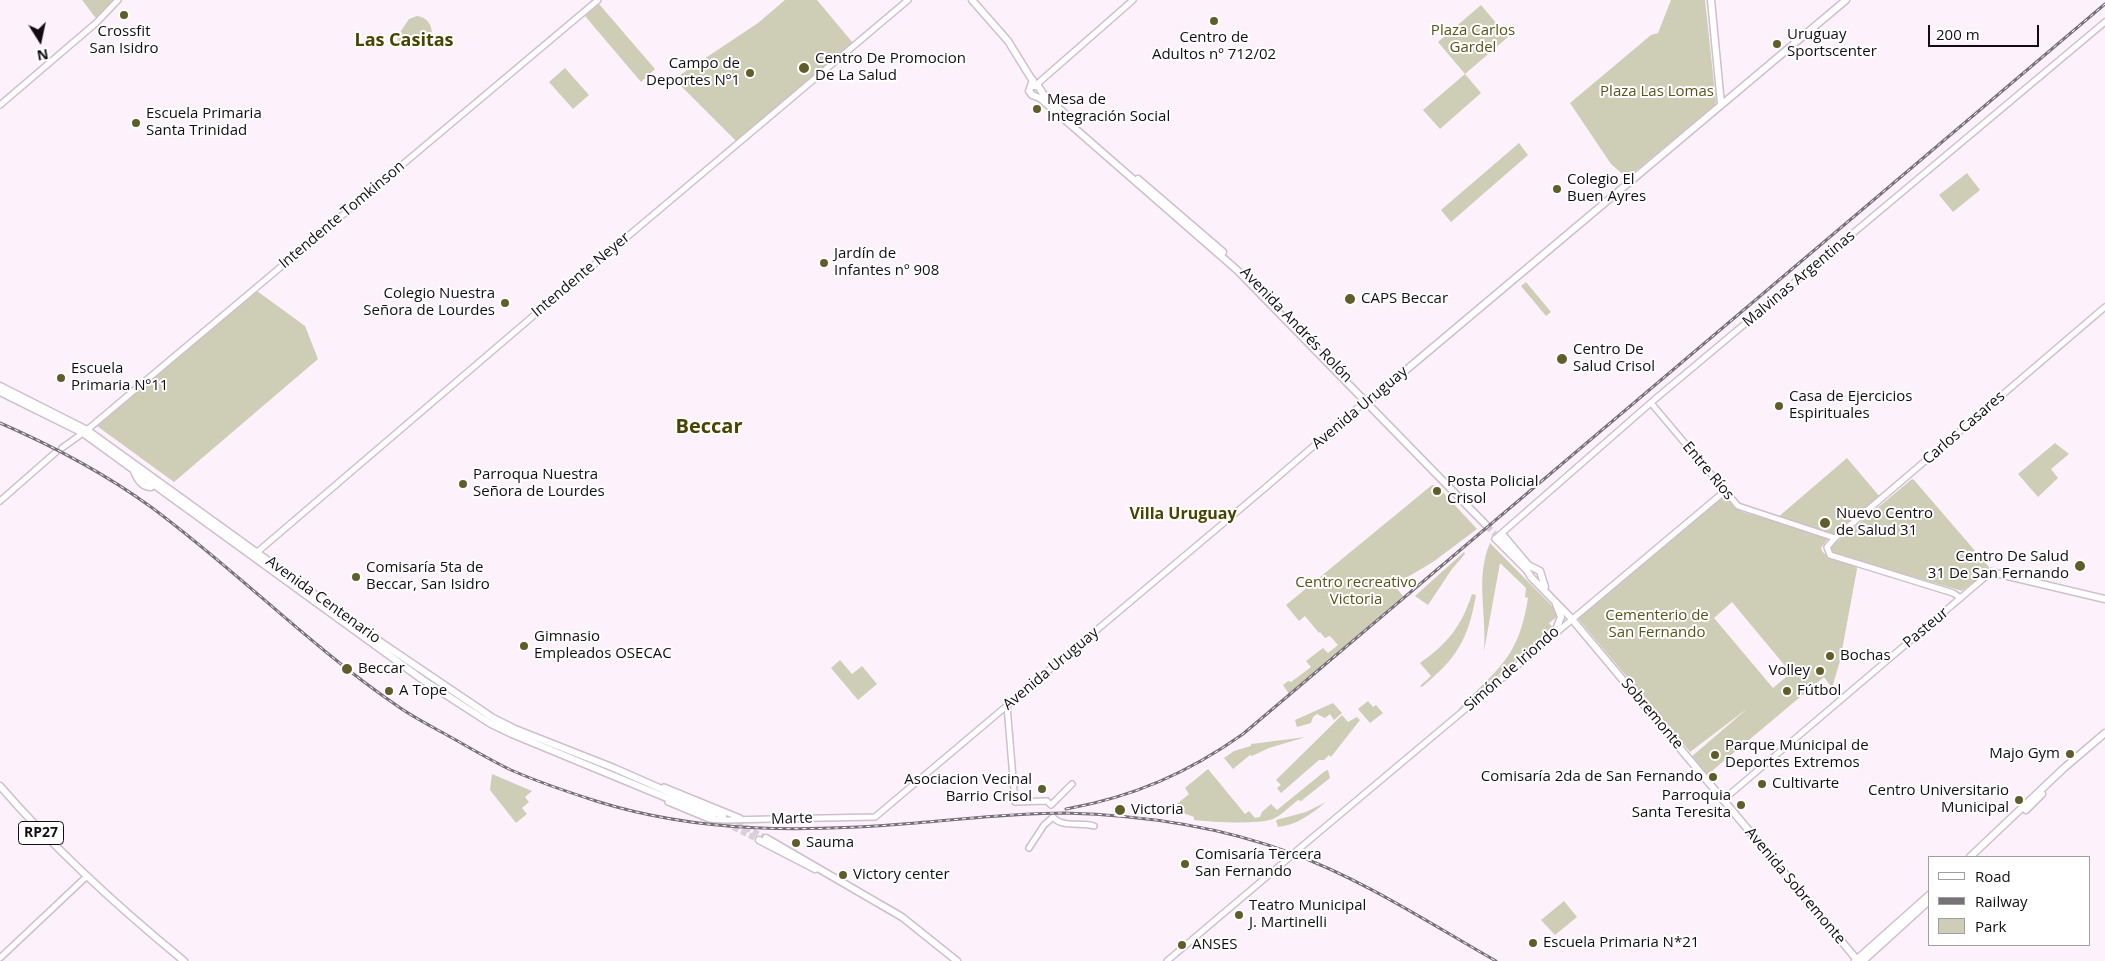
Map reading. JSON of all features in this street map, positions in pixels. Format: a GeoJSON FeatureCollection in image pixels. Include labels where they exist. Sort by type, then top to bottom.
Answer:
{"type":"FeatureCollection","features":[{"type":"Feature","properties":{"kind":"main road","name":"Avenida Andrés Rolón"},"geometry":{"type":"LineString","coordinates":[[972,0],[1008,41],[1035,87],[1223,258],[1327,364],[1368,402],[1487,526]]}},
{"type":"Feature","properties":{"kind":"main road"},"geometry":{"type":"LineString","coordinates":[[1711,0],[1721,104]]}},
{"type":"Feature","properties":{"kind":"main road","name":"Avenida Uruguay"},"geometry":{"type":"LineString","coordinates":[[1368,402],[1846,0]]}},
{"type":"Feature","properties":{"kind":"main road","name":"Avenida Centenario"},"geometry":{"type":"LineString","coordinates":[[0,386],[85,432],[428,676],[493,718],[632,779]]}},
{"type":"Feature","properties":{"kind":"main road","name":"Avenida Centenario"},"geometry":{"type":"LineString","coordinates":[[0,392],[85,432],[133,470],[138,480],[147,487],[151,487],[155,482]]}},
{"type":"Feature","properties":{"kind":"main road"},"geometry":{"type":"LineString","coordinates":[[1499,537],[1531,572],[1541,576]]}},
{"type":"Feature","properties":{"kind":"main road"},"geometry":{"type":"LineString","coordinates":[[1531,572],[1538,569],[1560,611],[1561,617],[1556,632]]}},
{"type":"Feature","properties":{"kind":"main road","name":"Sobremonte"},"geometry":{"type":"LineString","coordinates":[[1531,572],[1732,811]]}},
{"type":"Feature","properties":{"kind":"main road"},"geometry":{"type":"LineString","coordinates":[[1991,572],[2105,599]]}},
{"type":"Feature","properties":{"kind":"main road"},"geometry":{"type":"LineString","coordinates":[[1971,856],[2064,768],[2105,734]]}},
{"type":"Feature","properties":{"kind":"main road"},"geometry":{"type":"LineString","coordinates":[[1977,856],[2066,771],[2105,739]]}},
{"type":"Feature","properties":{"kind":"main road"},"geometry":{"type":"LineString","coordinates":[[632,779],[724,816]]}},
{"type":"Feature","properties":{"kind":"main road"},"geometry":{"type":"LineString","coordinates":[[632,779],[711,818]]}},
{"type":"Feature","properties":{"kind":"main road","name":"RP27"},"geometry":{"type":"LineString","coordinates":[[0,786],[42,834],[86,877],[184,961]]}},
{"type":"Feature","properties":{"kind":"main road","name":"Avenida Sobremonte"},"geometry":{"type":"LineString","coordinates":[[1732,811],[1858,961]]}},
{"type":"Feature","properties":{"kind":"main road"},"geometry":{"type":"LineString","coordinates":[[766,838],[906,919],[957,961]]}},
{"type":"Feature","properties":{"kind":"main road"},"geometry":{"type":"LineString","coordinates":[[758,840],[808,866],[818,869]]}},
{"type":"Feature","properties":{"kind":"main road"},"geometry":{"type":"LineString","coordinates":[[1858,961],[1928,896]]}},
{"type":"Feature","properties":{"kind":"main road"},"geometry":{"type":"LineString","coordinates":[[1858,961],[1928,902]]}},
{"type":"Feature","properties":{"kind":"street"},"geometry":{"type":"LineString","coordinates":[[0,105],[96,23],[118,0]]}},
{"type":"Feature","properties":{"kind":"street","name":"Intendente Tomkinson"},"geometry":{"type":"LineString","coordinates":[[62,448],[85,432],[598,0]]}},
{"type":"Feature","properties":{"kind":"street","name":"Intendente Neyer"},"geometry":{"type":"LineString","coordinates":[[255,554],[532,317],[908,0]]}},
{"type":"Feature","properties":{"kind":"street"},"geometry":{"type":"LineString","coordinates":[[1035,87],[1133,0]]}},
{"type":"Feature","properties":{"kind":"street","name":"Malvinas Argentinas"},"geometry":{"type":"LineString","coordinates":[[1499,537],[1651,403],[2105,22]]}},
{"type":"Feature","properties":{"kind":"street","name":"Carlos Casares"},"geometry":{"type":"LineString","coordinates":[[1960,598],[1953,593],[1830,555],[1827,550],[1828,544],[2105,307]]}},
{"type":"Feature","properties":{"kind":"street","name":"Avenida Uruguay"},"geometry":{"type":"LineString","coordinates":[[875,817],[1360,406],[1368,402]]}},
{"type":"Feature","properties":{"kind":"street","name":"Entre Ríos"},"geometry":{"type":"LineString","coordinates":[[1651,403],[1742,509],[1835,538]]}},
{"type":"Feature","properties":{"kind":"street"},"geometry":{"type":"LineString","coordinates":[[0,501],[38,470],[54,454]]}},
{"type":"Feature","properties":{"kind":"street","name":"Simón de Iriondo"},"geometry":{"type":"LineString","coordinates":[[1294,853],[1571,618],[1725,491]]}},
{"type":"Feature","properties":{"kind":"street"},"geometry":{"type":"LineString","coordinates":[[1499,537],[1531,572]]}},
{"type":"Feature","properties":{"kind":"street"},"geometry":{"type":"LineString","coordinates":[[1499,537],[1531,572]]}},
{"type":"Feature","properties":{"kind":"street","name":"Pasteur"},"geometry":{"type":"LineString","coordinates":[[1723,800],[1991,572]]}},
{"type":"Feature","properties":{"kind":"street"},"geometry":{"type":"LineString","coordinates":[[1007,706],[1015,802],[1047,801],[1051,805],[1072,784]]}},
{"type":"Feature","properties":{"kind":"street"},"geometry":{"type":"LineString","coordinates":[[711,818],[724,816]]}},
{"type":"Feature","properties":{"kind":"street","name":"Marte"},"geometry":{"type":"LineString","coordinates":[[724,816],[745,820],[875,817]]}},
{"type":"Feature","properties":{"kind":"street"},"geometry":{"type":"LineString","coordinates":[[1029,848],[1044,825],[1053,817],[1060,823],[1087,823],[1094,826]]}},
{"type":"Feature","properties":{"kind":"street"},"geometry":{"type":"LineString","coordinates":[[1167,961],[1290,857]]}},
{"type":"Feature","properties":{"kind":"street"},"geometry":{"type":"LineString","coordinates":[[0,958],[86,877]]}},
{"type":"Feature","properties":{"kind":"green space"},"geometry":{"type":"Polygon","coordinates":[[[82,0],[115,0],[98,17],[95,17],[82,0]]]}},
{"type":"Feature","properties":{"kind":"green space","name":"Campo de Deportes Nº1"},"geometry":{"type":"Polygon","coordinates":[[[785,0],[817,0],[853,43],[736,141],[674,79],[758,23],[785,0]]]}},
{"type":"Feature","properties":{"kind":"green space","name":"Plaza Las Lomas"},"geometry":{"type":"Polygon","coordinates":[[[1671,0],[1705,0],[1716,102],[1715,105],[1627,178],[1611,164],[1570,103],[1651,35],[1658,33],[1671,0]]]}},
{"type":"Feature","properties":{"kind":"green space"},"geometry":{"type":"Polygon","coordinates":[[[599,4],[655,69],[641,82],[585,16],[599,4]]]}},
{"type":"Feature","properties":{"kind":"green space","name":"Plaza Carlos Gardel"},"geometry":{"type":"Polygon","coordinates":[[[1481,5],[1508,37],[1465,74],[1438,42],[1481,5]]]}},
{"type":"Feature","properties":{"kind":"green space"},"geometry":{"type":"Polygon","coordinates":[[[417,16],[424,18],[428,22],[432,34],[417,46],[408,48],[399,45],[397,37],[409,19],[417,16]]]}},
{"type":"Feature","properties":{"kind":"green space"},"geometry":{"type":"Polygon","coordinates":[[[565,68],[589,95],[573,109],[549,82],[565,68]]]}},
{"type":"Feature","properties":{"kind":"green space"},"geometry":{"type":"Polygon","coordinates":[[[1465,74],[1481,93],[1440,129],[1423,110],[1465,74]]]}},
{"type":"Feature","properties":{"kind":"green space"},"geometry":{"type":"Polygon","coordinates":[[[1519,143],[1528,155],[1451,222],[1441,210],[1519,143]]]}},
{"type":"Feature","properties":{"kind":"green space"},"geometry":{"type":"Polygon","coordinates":[[[1967,173],[1980,190],[1953,212],[1939,195],[1967,173]]]}},
{"type":"Feature","properties":{"kind":"green space"},"geometry":{"type":"Polygon","coordinates":[[[1526,282],[1551,312],[1546,316],[1521,286],[1526,282]]]}},
{"type":"Feature","properties":{"kind":"green space"},"geometry":{"type":"Polygon","coordinates":[[[257,291],[305,326],[318,359],[174,482],[97,426],[257,291]]]}},
{"type":"Feature","properties":{"kind":"green space"},"geometry":{"type":"Polygon","coordinates":[[[2055,443],[2069,454],[2051,469],[2058,478],[2038,497],[2018,474],[2055,443]]]}},
{"type":"Feature","properties":{"kind":"green space"},"geometry":{"type":"Polygon","coordinates":[[[1847,458],[1880,497],[1834,535],[1777,518],[1847,458]]]}},
{"type":"Feature","properties":{"kind":"green space"},"geometry":{"type":"Polygon","coordinates":[[[1912,479],[1989,567],[1989,570],[1962,591],[1834,554],[1831,551],[1832,546],[1912,479]]]}},
{"type":"Feature","properties":{"kind":"green space","name":"Centro recreativo Victoria"},"geometry":{"type":"Polygon","coordinates":[[[1432,485],[1437,486],[1477,529],[1433,562],[1394,585],[1403,596],[1289,694],[1283,685],[1288,681],[1291,682],[1311,667],[1306,661],[1323,648],[1328,653],[1338,645],[1330,636],[1325,638],[1319,633],[1305,616],[1299,621],[1286,605],[1432,485]]]}},
{"type":"Feature","properties":{"kind":"green space","name":"Cementerio de San Fernando"},"geometry":{"type":"Polygon","coordinates":[[[1721,496],[1728,498],[1734,507],[1743,512],[1826,537],[1827,540],[1821,548],[1823,552],[1830,558],[1856,565],[1857,569],[1840,661],[1832,688],[1824,677],[1706,776],[1690,758],[1748,708],[1690,752],[1579,620],[1579,617],[1721,496]],[[1732,602],[1714,618],[1773,688],[1791,673],[1732,602]]]}},
{"type":"Feature","properties":{"kind":"green space"},"geometry":{"type":"Polygon","coordinates":[[[1490,543],[1555,609],[1558,616],[1549,623],[1553,628],[1457,711],[1504,662],[1512,650],[1524,619],[1528,598],[1525,597],[1526,588],[1500,563],[1484,651],[1482,583],[1483,569],[1490,543]]]}},
{"type":"Feature","properties":{"kind":"green space"},"geometry":{"type":"Polygon","coordinates":[[[1464,552],[1465,554],[1452,569],[1428,605],[1415,596],[1464,552]]]}},
{"type":"Feature","properties":{"kind":"green space"},"geometry":{"type":"Polygon","coordinates":[[[1472,594],[1476,595],[1473,611],[1465,636],[1459,647],[1434,677],[1422,687],[1420,686],[1431,676],[1420,663],[1446,641],[1463,616],[1472,594]]]}},
{"type":"Feature","properties":{"kind":"green space"},"geometry":{"type":"Polygon","coordinates":[[[840,660],[852,674],[862,666],[877,684],[858,700],[831,668],[840,660]]]}},
{"type":"Feature","properties":{"kind":"green space"},"geometry":{"type":"Polygon","coordinates":[[[1368,701],[1373,707],[1376,705],[1383,713],[1370,723],[1358,709],[1368,701]]]}},
{"type":"Feature","properties":{"kind":"green space"},"geometry":{"type":"Polygon","coordinates":[[[1333,703],[1342,713],[1334,720],[1330,714],[1325,718],[1317,714],[1313,717],[1311,723],[1297,727],[1295,720],[1333,703]]]}},
{"type":"Feature","properties":{"kind":"green space"},"geometry":{"type":"Polygon","coordinates":[[[1342,715],[1348,722],[1357,717],[1360,720],[1331,757],[1329,755],[1324,760],[1319,760],[1281,793],[1277,788],[1281,785],[1276,780],[1342,715]]]}},
{"type":"Feature","properties":{"kind":"green space"},"geometry":{"type":"Polygon","coordinates":[[[1306,737],[1269,748],[1252,756],[1250,755],[1233,769],[1224,758],[1234,751],[1251,746],[1251,744],[1306,737]]]}},
{"type":"Feature","properties":{"kind":"green space"},"geometry":{"type":"Polygon","coordinates":[[[1208,769],[1245,814],[1249,811],[1255,818],[1260,817],[1262,812],[1271,804],[1277,810],[1325,771],[1328,770],[1330,778],[1301,801],[1298,800],[1273,819],[1245,822],[1194,820],[1194,817],[1175,810],[1177,804],[1189,794],[1185,788],[1208,769]]]}},
{"type":"Feature","properties":{"kind":"green space"},"geometry":{"type":"Polygon","coordinates":[[[492,774],[532,791],[525,797],[529,802],[522,808],[527,814],[516,823],[490,790],[492,774]]]}},
{"type":"Feature","properties":{"kind":"green space"},"geometry":{"type":"Polygon","coordinates":[[[1326,802],[1298,821],[1278,827],[1276,820],[1306,812],[1326,802]]]}},
{"type":"Feature","properties":{"kind":"green space"},"geometry":{"type":"Polygon","coordinates":[[[1564,901],[1577,917],[1555,935],[1541,920],[1564,901]]]}},
{"type":"Feature","properties":{"kind":"tunnel"},"geometry":{"type":"LineString","coordinates":[[1487,526],[1499,538]]}},
{"type":"Feature","properties":{"kind":"tunnel"},"geometry":{"type":"LineString","coordinates":[[717,819],[759,840]]}},
{"type":"Feature","properties":{"kind":"tunnel"},"geometry":{"type":"LineString","coordinates":[[729,819],[766,838]]}},
{"type":"Feature","properties":{"kind":"railway"},"geometry":{"type":"LineString","coordinates":[[1066,809],[1114,798],[1159,782],[1202,760],[1243,734],[2105,4]]}},
{"type":"Feature","properties":{"kind":"railway"},"geometry":{"type":"LineString","coordinates":[[0,423],[78,461],[151,507],[213,556],[333,658],[402,709],[502,766],[553,787],[635,812],[675,820],[755,828],[835,828],[1009,815],[1064,813],[1151,819],[1208,829],[1264,844],[1318,864],[1396,903],[1496,961]]}},
{"type":"Feature","properties":{"kind":"place","name":"Crossfit San Isidro"},"geometry":{"type":"Point","coordinates":[124,15]}},
{"type":"Feature","properties":{"kind":"place","name":"Centro de Adultos nº 712/02"},"geometry":{"type":"Point","coordinates":[1214,21]}},
{"type":"Feature","properties":{"kind":"place","name":"Uruguay Sportscenter"},"geometry":{"type":"Point","coordinates":[1777,44]}},
{"type":"Feature","properties":{"kind":"place","name":"Centro De Promocion De La Salud"},"geometry":{"type":"Point","coordinates":[804,68]}},
{"type":"Feature","properties":{"kind":"place","name":"Campo de Deportes Nº1"},"geometry":{"type":"Point","coordinates":[750,73]}},
{"type":"Feature","properties":{"kind":"place","name":"Mesa de Integración Social"},"geometry":{"type":"Point","coordinates":[1037,109]}},
{"type":"Feature","properties":{"kind":"place","name":"Escuela Primaria Santa Trinidad"},"geometry":{"type":"Point","coordinates":[136,123]}},
{"type":"Feature","properties":{"kind":"place","name":"Colegio El Buen Ayres"},"geometry":{"type":"Point","coordinates":[1557,189]}},
{"type":"Feature","properties":{"kind":"place","name":"Jardín de Infantes nº 908"},"geometry":{"type":"Point","coordinates":[824,263]}},
{"type":"Feature","properties":{"kind":"place","name":"CAPS Beccar"},"geometry":{"type":"Point","coordinates":[1350,299]}},
{"type":"Feature","properties":{"kind":"place","name":"Colegio Nuestra Señora de Lourdes"},"geometry":{"type":"Point","coordinates":[505,303]}},
{"type":"Feature","properties":{"kind":"place","name":"Centro De Salud Crisol"},"geometry":{"type":"Point","coordinates":[1562,359]}},
{"type":"Feature","properties":{"kind":"place","name":"Escuela Primaria Nº11"},"geometry":{"type":"Point","coordinates":[61,378]}},
{"type":"Feature","properties":{"kind":"place","name":"Casa de Ejercicios Espirituales"},"geometry":{"type":"Point","coordinates":[1779,406]}},
{"type":"Feature","properties":{"kind":"place","name":"Parroqua Nuestra Señora de Lourdes"},"geometry":{"type":"Point","coordinates":[463,484]}},
{"type":"Feature","properties":{"kind":"place","name":"Posta Policial Crisol"},"geometry":{"type":"Point","coordinates":[1437,491]}},
{"type":"Feature","properties":{"kind":"place","name":"Nuevo Centro de Salud 31"},"geometry":{"type":"Point","coordinates":[1825,523]}},
{"type":"Feature","properties":{"kind":"place","name":"Centro De Salud 31 De San Fernando"},"geometry":{"type":"Point","coordinates":[2080,566]}},
{"type":"Feature","properties":{"kind":"place","name":"Comisaría 5ta de Beccar, San Isidro"},"geometry":{"type":"Point","coordinates":[356,577]}},
{"type":"Feature","properties":{"kind":"place","name":"Gimnasio Empleados OSECAC"},"geometry":{"type":"Point","coordinates":[524,646]}},
{"type":"Feature","properties":{"kind":"place","name":"Bochas"},"geometry":{"type":"Point","coordinates":[1830,656]}},
{"type":"Feature","properties":{"kind":"place","name":"Beccar"},"geometry":{"type":"Point","coordinates":[347,669]}},
{"type":"Feature","properties":{"kind":"place","name":"Volley"},"geometry":{"type":"Point","coordinates":[1820,671]}},
{"type":"Feature","properties":{"kind":"place","name":"A Tope"},"geometry":{"type":"Point","coordinates":[389,691]}},
{"type":"Feature","properties":{"kind":"place","name":"Fútbol"},"geometry":{"type":"Point","coordinates":[1787,691]}},
{"type":"Feature","properties":{"kind":"place","name":"Majo Gym"},"geometry":{"type":"Point","coordinates":[2070,754]}},
{"type":"Feature","properties":{"kind":"place","name":"Parque Municipal de Deportes Extremos"},"geometry":{"type":"Point","coordinates":[1715,755]}},
{"type":"Feature","properties":{"kind":"place","name":"Comisaría 2da de San Fernando"},"geometry":{"type":"Point","coordinates":[1713,777]}},
{"type":"Feature","properties":{"kind":"place","name":"Cultivarte"},"geometry":{"type":"Point","coordinates":[1762,784]}},
{"type":"Feature","properties":{"kind":"place","name":"Asociacion Vecinal Barrio Crisol"},"geometry":{"type":"Point","coordinates":[1042,789]}},
{"type":"Feature","properties":{"kind":"place","name":"Centro Universitario Municipal"},"geometry":{"type":"Point","coordinates":[2019,800]}},
{"type":"Feature","properties":{"kind":"place","name":"Parroquia Santa Teresita"},"geometry":{"type":"Point","coordinates":[1741,805]}},
{"type":"Feature","properties":{"kind":"place","name":"Victoria"},"geometry":{"type":"Point","coordinates":[1120,810]}},
{"type":"Feature","properties":{"kind":"place","name":"Sauma"},"geometry":{"type":"Point","coordinates":[796,843]}},
{"type":"Feature","properties":{"kind":"place","name":"Comisaría Tercera San Fernando"},"geometry":{"type":"Point","coordinates":[1185,864]}},
{"type":"Feature","properties":{"kind":"place","name":"Victory center"},"geometry":{"type":"Point","coordinates":[843,875]}},
{"type":"Feature","properties":{"kind":"place","name":"Teatro Municipal J. Martinelli"},"geometry":{"type":"Point","coordinates":[1239,915]}},
{"type":"Feature","properties":{"kind":"place","name":"Escuela Primaria N*21"},"geometry":{"type":"Point","coordinates":[1533,943]}},
{"type":"Feature","properties":{"kind":"place","name":"ANSES"},"geometry":{"type":"Point","coordinates":[1182,945]}},
{"type":"Feature","properties":{"kind":"district","name":"Las Casitas"},"geometry":{"type":"Point","coordinates":[404,41]}},
{"type":"Feature","properties":{"kind":"district","name":"Beccar"},"geometry":{"type":"Point","coordinates":[709,427]}},
{"type":"Feature","properties":{"kind":"district","name":"Villa Uruguay"},"geometry":{"type":"Point","coordinates":[1183,514]}}]}
